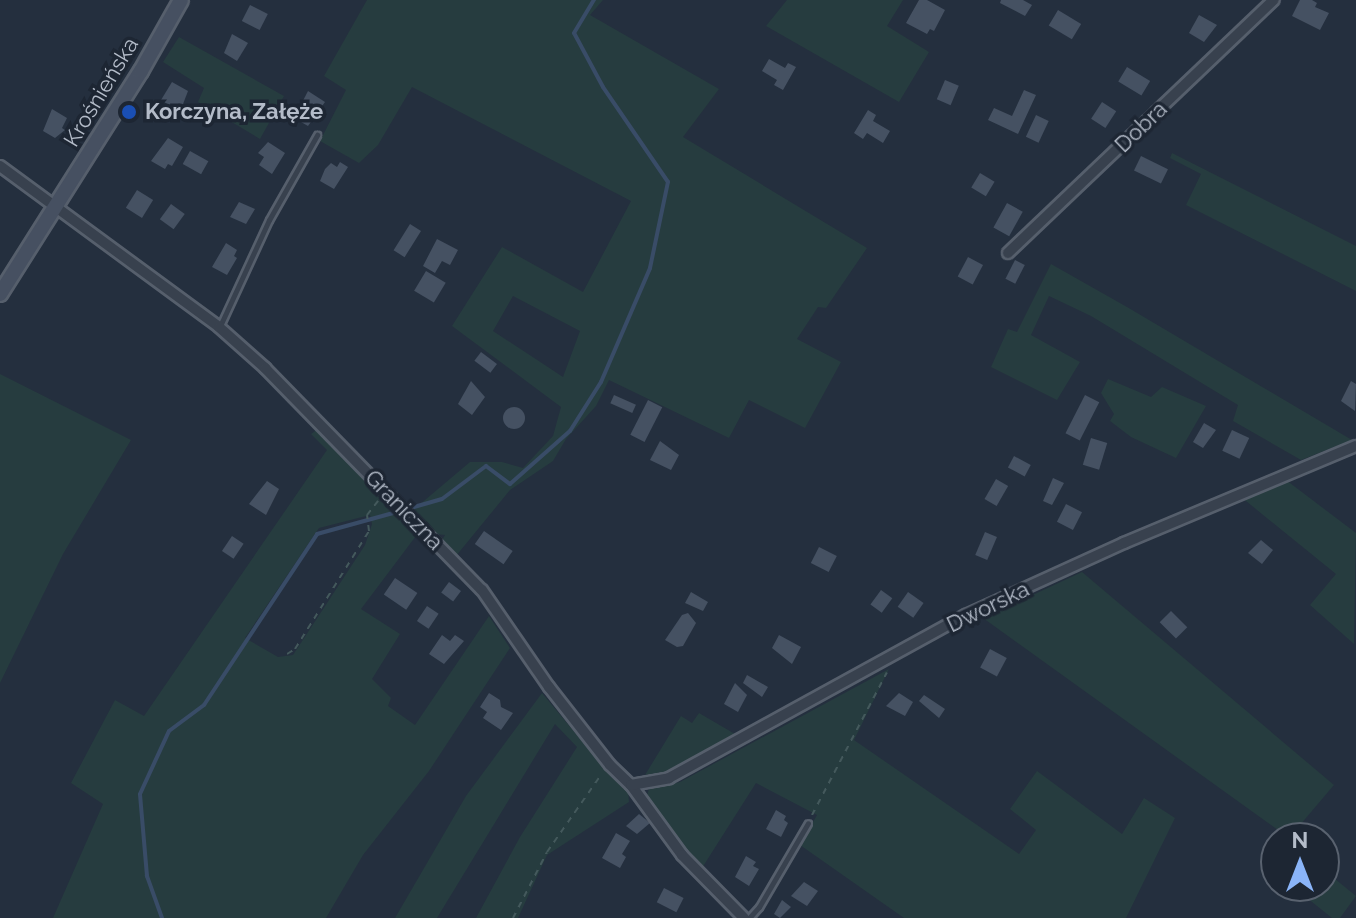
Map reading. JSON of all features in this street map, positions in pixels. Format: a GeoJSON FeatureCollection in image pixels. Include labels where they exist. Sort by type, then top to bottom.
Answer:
{"type":"FeatureCollection","features":[{"type":"Feature","properties":{"kind":"main road","name":"Krośnieńska"},"geometry":{"type":"LineString","coordinates":[[0,294],[58,205],[181,0]]}},
{"type":"Feature","properties":{"kind":"street","name":"Dobra"},"geometry":{"type":"LineString","coordinates":[[1008,253],[1274,0]]}},
{"type":"Feature","properties":{"kind":"street","name":"Graniczna"},"geometry":{"type":"LineString","coordinates":[[0,166],[58,205],[219,327],[385,491],[482,590],[549,687],[612,767],[631,785],[682,855],[746,918]]}},
{"type":"Feature","properties":{"kind":"street","name":"Dworska"},"geometry":{"type":"LineString","coordinates":[[631,785],[669,778],[966,615],[1124,543],[1356,446]]}},
{"type":"Feature","properties":{"kind":"lane"},"geometry":{"type":"LineString","coordinates":[[219,327],[269,220],[317,135]]}},
{"type":"Feature","properties":{"kind":"lane"},"geometry":{"type":"LineString","coordinates":[[746,918],[759,907],[808,823]]}},
{"type":"Feature","properties":{"kind":"path"},"geometry":{"type":"LineString","coordinates":[[287,654],[295,649],[369,531],[367,515],[385,491]]}},
{"type":"Feature","properties":{"kind":"path"},"geometry":{"type":"LineString","coordinates":[[808,823],[887,671],[886,661]]}},
{"type":"Feature","properties":{"kind":"path"},"geometry":{"type":"LineString","coordinates":[[513,918],[547,852],[596,779],[612,767]]}},
{"type":"Feature","properties":{"kind":"green space"},"geometry":{"type":"Polygon","coordinates":[[[367,0],[603,0],[590,15],[719,89],[683,137],[867,248],[826,308],[818,307],[797,339],[841,362],[805,428],[749,400],[729,438],[609,380],[596,406],[566,439],[553,461],[510,490],[456,556],[441,542],[445,535],[436,534],[412,511],[470,462],[502,462],[523,468],[553,436],[561,407],[452,326],[502,247],[583,292],[631,201],[412,87],[378,145],[359,163],[320,141],[346,90],[324,76],[367,0]],[[513,296],[493,331],[563,377],[580,331],[513,296]]]}},
{"type":"Feature","properties":{"kind":"green space"},"geometry":{"type":"Polygon","coordinates":[[[787,0],[903,0],[887,26],[929,52],[899,102],[766,26],[787,0]]]}},
{"type":"Feature","properties":{"kind":"green space"},"geometry":{"type":"Polygon","coordinates":[[[179,37],[284,96],[260,139],[198,102],[204,88],[163,62],[179,37]]]}},
{"type":"Feature","properties":{"kind":"green space"},"geometry":{"type":"Polygon","coordinates":[[[1172,153],[1356,246],[1356,291],[1186,205],[1201,174],[1170,158],[1172,153]]]}},
{"type":"Feature","properties":{"kind":"green space"},"geometry":{"type":"Polygon","coordinates":[[[1051,264],[1352,440],[1301,460],[1233,421],[1238,405],[1091,316],[1049,296],[1031,335],[1080,362],[1057,400],[991,367],[1008,329],[1017,332],[1051,264]]]}},
{"type":"Feature","properties":{"kind":"green space"},"geometry":{"type":"Polygon","coordinates":[[[0,374],[131,440],[63,554],[0,683],[0,374]]]}},
{"type":"Feature","properties":{"kind":"green space"},"geometry":{"type":"Polygon","coordinates":[[[1108,379],[1151,397],[1162,387],[1206,406],[1176,458],[1131,437],[1110,421],[1114,414],[1101,393],[1108,379]]]}},
{"type":"Feature","properties":{"kind":"green space"},"geometry":{"type":"Polygon","coordinates":[[[318,429],[419,532],[361,609],[400,634],[372,679],[391,698],[388,706],[415,725],[489,616],[510,648],[429,771],[363,855],[326,918],[53,918],[103,804],[71,783],[115,700],[144,716],[327,450],[311,434],[318,429]],[[370,515],[319,528],[245,638],[278,657],[293,655],[365,545],[372,524],[370,515]]]}},
{"type":"Feature","properties":{"kind":"green space"},"geometry":{"type":"Polygon","coordinates":[[[1286,480],[1356,533],[1354,644],[1310,605],[1336,574],[1241,497],[1286,480]]]}},
{"type":"Feature","properties":{"kind":"green space"},"geometry":{"type":"Polygon","coordinates":[[[1082,572],[1334,785],[1303,822],[1267,822],[983,618],[1082,572]]]}},
{"type":"Feature","properties":{"kind":"green space"},"geometry":{"type":"Polygon","coordinates":[[[889,669],[854,740],[1019,854],[1036,830],[1010,809],[1037,771],[1122,834],[1144,798],[1175,818],[1126,918],[904,918],[800,845],[817,815],[756,783],[702,868],[645,801],[649,789],[680,782],[889,669]]]}},
{"type":"Feature","properties":{"kind":"green space"},"geometry":{"type":"Polygon","coordinates":[[[542,693],[611,776],[628,789],[629,802],[547,855],[518,918],[476,918],[520,837],[577,747],[555,724],[437,918],[395,918],[466,796],[542,693]]]}},
{"type":"Feature","properties":{"kind":"green space"},"geometry":{"type":"Polygon","coordinates":[[[699,713],[735,734],[669,771],[645,775],[681,716],[692,723],[699,713]]]}},
{"type":"Feature","properties":{"kind":"green space"},"geometry":{"type":"Polygon","coordinates":[[[1340,883],[1356,896],[1340,918],[1332,918],[1312,902],[1340,902],[1340,883]]]}},
{"type":"Feature","properties":{"kind":"building"},"geometry":{"type":"Polygon","coordinates":[[[919,0],[927,0],[945,10],[934,31],[930,29],[927,34],[906,23],[919,0]]]}},
{"type":"Feature","properties":{"kind":"building"},"geometry":{"type":"Polygon","coordinates":[[[1001,0],[1023,0],[1032,5],[1025,16],[1000,3],[1001,0]]]}},
{"type":"Feature","properties":{"kind":"building"},"geometry":{"type":"Polygon","coordinates":[[[1300,0],[1312,0],[1317,3],[1315,7],[1329,13],[1320,30],[1292,16],[1300,0]]]}},
{"type":"Feature","properties":{"kind":"building"},"geometry":{"type":"Polygon","coordinates":[[[250,5],[268,14],[260,30],[242,21],[250,5]]]}},
{"type":"Feature","properties":{"kind":"building"},"geometry":{"type":"Polygon","coordinates":[[[1058,10],[1081,24],[1072,39],[1049,25],[1058,10]]]}},
{"type":"Feature","properties":{"kind":"building"},"geometry":{"type":"Polygon","coordinates":[[[1199,15],[1217,25],[1204,42],[1189,33],[1199,15]]]}},
{"type":"Feature","properties":{"kind":"building"},"geometry":{"type":"Polygon","coordinates":[[[232,34],[248,43],[237,61],[224,53],[232,34]]]}},
{"type":"Feature","properties":{"kind":"building"},"geometry":{"type":"Polygon","coordinates":[[[769,59],[785,68],[788,63],[796,67],[783,90],[774,85],[777,80],[762,71],[769,59]]]}},
{"type":"Feature","properties":{"kind":"building"},"geometry":{"type":"Polygon","coordinates":[[[1127,67],[1150,81],[1141,95],[1118,82],[1127,67]]]}},
{"type":"Feature","properties":{"kind":"building"},"geometry":{"type":"Polygon","coordinates":[[[945,80],[959,86],[951,105],[937,99],[945,80]]]}},
{"type":"Feature","properties":{"kind":"building"},"geometry":{"type":"Polygon","coordinates":[[[172,82],[188,91],[180,112],[161,100],[172,82]]]}},
{"type":"Feature","properties":{"kind":"building"},"geometry":{"type":"Polygon","coordinates":[[[1024,90],[1036,95],[1018,134],[988,120],[994,108],[1012,116],[1024,90]]]}},
{"type":"Feature","properties":{"kind":"building"},"geometry":{"type":"Polygon","coordinates":[[[308,91],[325,102],[308,126],[294,118],[308,91]]]}},
{"type":"Feature","properties":{"kind":"building"},"geometry":{"type":"Polygon","coordinates":[[[1102,102],[1116,111],[1105,128],[1091,119],[1102,102]]]}},
{"type":"Feature","properties":{"kind":"building"},"geometry":{"type":"Polygon","coordinates":[[[52,109],[67,118],[62,128],[65,130],[55,138],[43,131],[52,109]]]}},
{"type":"Feature","properties":{"kind":"building"},"geometry":{"type":"Polygon","coordinates":[[[868,110],[876,115],[873,121],[890,131],[883,143],[867,133],[863,139],[854,133],[868,110]]]}},
{"type":"Feature","properties":{"kind":"building"},"geometry":{"type":"Polygon","coordinates":[[[1036,115],[1049,121],[1039,143],[1026,137],[1036,115]]]}},
{"type":"Feature","properties":{"kind":"building"},"geometry":{"type":"Polygon","coordinates":[[[168,138],[183,147],[172,166],[168,164],[165,169],[151,161],[168,138]]]}},
{"type":"Feature","properties":{"kind":"building"},"geometry":{"type":"Polygon","coordinates":[[[268,142],[285,153],[272,174],[259,165],[264,157],[258,153],[268,142]]]}},
{"type":"Feature","properties":{"kind":"building"},"geometry":{"type":"Polygon","coordinates":[[[190,151],[208,161],[201,174],[183,164],[190,151]]]}},
{"type":"Feature","properties":{"kind":"building"},"geometry":{"type":"Polygon","coordinates":[[[1141,156],[1168,169],[1161,184],[1134,170],[1141,156]]]}},
{"type":"Feature","properties":{"kind":"building"},"geometry":{"type":"Polygon","coordinates":[[[340,162],[348,167],[334,189],[320,181],[331,163],[337,167],[340,162]]]}},
{"type":"Feature","properties":{"kind":"building"},"geometry":{"type":"Polygon","coordinates":[[[980,173],[995,182],[986,196],[971,188],[980,173]]]}},
{"type":"Feature","properties":{"kind":"building"},"geometry":{"type":"Polygon","coordinates":[[[137,190],[153,200],[142,218],[126,208],[137,190]]]}},
{"type":"Feature","properties":{"kind":"building"},"geometry":{"type":"Polygon","coordinates":[[[239,202],[255,209],[246,224],[230,217],[239,202]]]}},
{"type":"Feature","properties":{"kind":"building"},"geometry":{"type":"Polygon","coordinates":[[[1007,203],[1023,212],[1009,236],[993,227],[1007,203]]]}},
{"type":"Feature","properties":{"kind":"building"},"geometry":{"type":"Polygon","coordinates":[[[171,204],[185,214],[174,229],[160,219],[171,204]]]}},
{"type":"Feature","properties":{"kind":"building"},"geometry":{"type":"Polygon","coordinates":[[[410,224],[421,231],[405,257],[394,250],[410,224]]]}},
{"type":"Feature","properties":{"kind":"building"},"geometry":{"type":"Polygon","coordinates":[[[437,239],[458,250],[450,265],[442,261],[435,273],[423,266],[437,239]]]}},
{"type":"Feature","properties":{"kind":"building"},"geometry":{"type":"Polygon","coordinates":[[[226,243],[237,250],[234,256],[237,258],[227,275],[212,267],[226,243]]]}},
{"type":"Feature","properties":{"kind":"building"},"geometry":{"type":"Polygon","coordinates":[[[968,257],[983,265],[973,284],[958,276],[968,257]]]}},
{"type":"Feature","properties":{"kind":"building"},"geometry":{"type":"Polygon","coordinates":[[[1015,260],[1025,265],[1015,284],[1005,279],[1015,260]]]}},
{"type":"Feature","properties":{"kind":"building"},"geometry":{"type":"Polygon","coordinates":[[[426,271],[446,283],[434,303],[414,291],[426,271]]]}},
{"type":"Feature","properties":{"kind":"building"},"geometry":{"type":"Polygon","coordinates":[[[481,352],[497,364],[490,373],[474,361],[481,352]]]}},
{"type":"Feature","properties":{"kind":"building"},"geometry":{"type":"Polygon","coordinates":[[[471,381],[485,397],[472,415],[458,404],[471,381]]]}},
{"type":"Feature","properties":{"kind":"building"},"geometry":{"type":"Polygon","coordinates":[[[1351,381],[1356,384],[1355,411],[1341,401],[1351,381]]]}},
{"type":"Feature","properties":{"kind":"building"},"geometry":{"type":"Polygon","coordinates":[[[614,395],[636,405],[632,413],[610,403],[614,395]]]}},
{"type":"Feature","properties":{"kind":"building"},"geometry":{"type":"Polygon","coordinates":[[[1085,395],[1099,402],[1080,441],[1065,433],[1085,395]]]}},
{"type":"Feature","properties":{"kind":"building"},"geometry":{"type":"Polygon","coordinates":[[[648,400],[662,407],[645,442],[630,435],[648,400]]]}},
{"type":"Feature","properties":{"kind":"building"},"geometry":{"type":"Polygon","coordinates":[[[514,407],[522,410],[525,418],[522,426],[514,429],[506,426],[503,418],[506,410],[514,407]]]}},
{"type":"Feature","properties":{"kind":"building"},"geometry":{"type":"Polygon","coordinates":[[[1204,423],[1216,430],[1203,448],[1193,442],[1204,423]]]}},
{"type":"Feature","properties":{"kind":"building"},"geometry":{"type":"Polygon","coordinates":[[[1232,430],[1249,438],[1239,459],[1222,451],[1232,430]]]}},
{"type":"Feature","properties":{"kind":"building"},"geometry":{"type":"Polygon","coordinates":[[[1091,438],[1107,443],[1099,470],[1083,465],[1091,438]]]}},
{"type":"Feature","properties":{"kind":"building"},"geometry":{"type":"Polygon","coordinates":[[[660,441],[679,455],[671,470],[650,460],[660,441]]]}},
{"type":"Feature","properties":{"kind":"building"},"geometry":{"type":"Polygon","coordinates":[[[1014,456],[1031,465],[1025,476],[1008,467],[1014,456]]]}},
{"type":"Feature","properties":{"kind":"building"},"geometry":{"type":"Polygon","coordinates":[[[1053,478],[1064,483],[1052,505],[1043,501],[1053,478]]]}},
{"type":"Feature","properties":{"kind":"building"},"geometry":{"type":"Polygon","coordinates":[[[996,479],[1008,486],[997,506],[984,499],[996,479]]]}},
{"type":"Feature","properties":{"kind":"building"},"geometry":{"type":"Polygon","coordinates":[[[267,481],[279,489],[266,515],[249,504],[267,481]]]}},
{"type":"Feature","properties":{"kind":"building"},"geometry":{"type":"Polygon","coordinates":[[[1066,504],[1082,512],[1073,530],[1057,522],[1066,504]]]}},
{"type":"Feature","properties":{"kind":"building"},"geometry":{"type":"Polygon","coordinates":[[[484,531],[513,551],[503,564],[475,544],[484,531]]]}},
{"type":"Feature","properties":{"kind":"building"},"geometry":{"type":"Polygon","coordinates":[[[985,532],[997,537],[987,560],[975,555],[985,532]]]}},
{"type":"Feature","properties":{"kind":"building"},"geometry":{"type":"Polygon","coordinates":[[[232,536],[244,544],[234,559],[222,551],[232,536]]]}},
{"type":"Feature","properties":{"kind":"building"},"geometry":{"type":"Polygon","coordinates":[[[1261,540],[1273,550],[1262,564],[1248,553],[1261,540]]]}},
{"type":"Feature","properties":{"kind":"building"},"geometry":{"type":"Polygon","coordinates":[[[819,547],[837,556],[829,572],[811,563],[819,547]]]}},
{"type":"Feature","properties":{"kind":"building"},"geometry":{"type":"Polygon","coordinates":[[[395,578],[417,593],[406,610],[384,595],[395,578]]]}},
{"type":"Feature","properties":{"kind":"building"},"geometry":{"type":"Polygon","coordinates":[[[449,582],[461,591],[453,601],[441,592],[449,582]]]}},
{"type":"Feature","properties":{"kind":"building"},"geometry":{"type":"Polygon","coordinates":[[[881,590],[892,598],[882,613],[870,605],[881,590]]]}},
{"type":"Feature","properties":{"kind":"building"},"geometry":{"type":"Polygon","coordinates":[[[691,592],[708,602],[703,611],[685,603],[691,592]]]}},
{"type":"Feature","properties":{"kind":"building"},"geometry":{"type":"Polygon","coordinates":[[[908,592],[924,603],[913,618],[898,607],[908,592]]]}},
{"type":"Feature","properties":{"kind":"building"},"geometry":{"type":"Polygon","coordinates":[[[427,606],[439,614],[429,629],[417,621],[427,606]]]}},
{"type":"Feature","properties":{"kind":"building"},"geometry":{"type":"Polygon","coordinates":[[[1171,611],[1187,627],[1176,639],[1160,622],[1171,611]]]}},
{"type":"Feature","properties":{"kind":"building"},"geometry":{"type":"Polygon","coordinates":[[[688,613],[696,623],[683,646],[677,647],[665,640],[682,615],[688,613]]]}},
{"type":"Feature","properties":{"kind":"building"},"geometry":{"type":"Polygon","coordinates":[[[442,635],[450,641],[455,635],[464,641],[444,664],[429,654],[442,635]]]}},
{"type":"Feature","properties":{"kind":"building"},"geometry":{"type":"Polygon","coordinates":[[[779,635],[801,647],[792,664],[772,648],[779,635]]]}},
{"type":"Feature","properties":{"kind":"building"},"geometry":{"type":"Polygon","coordinates":[[[990,649],[1007,658],[997,676],[980,668],[990,649]]]}},
{"type":"Feature","properties":{"kind":"building"},"geometry":{"type":"Polygon","coordinates":[[[747,675],[768,687],[762,697],[743,683],[747,675]]]}},
{"type":"Feature","properties":{"kind":"building"},"geometry":{"type":"Polygon","coordinates":[[[735,683],[747,695],[738,712],[724,704],[735,683]]]}},
{"type":"Feature","properties":{"kind":"building"},"geometry":{"type":"Polygon","coordinates":[[[489,693],[500,700],[501,707],[513,713],[501,730],[483,718],[487,712],[480,707],[489,693]]]}},
{"type":"Feature","properties":{"kind":"building"},"geometry":{"type":"Polygon","coordinates":[[[899,693],[913,702],[905,716],[886,706],[899,693]]]}},
{"type":"Feature","properties":{"kind":"building"},"geometry":{"type":"Polygon","coordinates":[[[924,695],[945,709],[939,718],[919,701],[924,695]]]}},
{"type":"Feature","properties":{"kind":"building"},"geometry":{"type":"Polygon","coordinates":[[[776,810],[786,816],[784,820],[788,823],[781,837],[766,829],[776,810]]]}},
{"type":"Feature","properties":{"kind":"building"},"geometry":{"type":"Polygon","coordinates":[[[639,814],[650,823],[637,834],[626,826],[639,814]]]}},
{"type":"Feature","properties":{"kind":"building"},"geometry":{"type":"Polygon","coordinates":[[[616,833],[630,841],[622,854],[626,857],[620,868],[602,858],[616,833]]]}},
{"type":"Feature","properties":{"kind":"building"},"geometry":{"type":"Polygon","coordinates":[[[746,856],[756,862],[753,866],[759,869],[749,886],[735,877],[746,856]]]}},
{"type":"Feature","properties":{"kind":"building"},"geometry":{"type":"Polygon","coordinates":[[[804,882],[818,891],[807,906],[791,896],[804,882]]]}},
{"type":"Feature","properties":{"kind":"building"},"geometry":{"type":"Polygon","coordinates":[[[664,888],[684,898],[676,912],[657,902],[664,888]]]}},
{"type":"Feature","properties":{"kind":"building"},"geometry":{"type":"Polygon","coordinates":[[[782,900],[791,907],[780,918],[774,914],[782,900]]]}},
{"type":"Feature","properties":{"kind":"waterway"},"geometry":{"type":"LineString","coordinates":[[414,507],[442,499],[486,466],[510,484],[570,431],[601,382],[650,268],[668,182],[603,87],[574,33],[594,0]]}},
{"type":"Feature","properties":{"kind":"waterway"},"geometry":{"type":"LineString","coordinates":[[162,918],[147,876],[140,794],[169,731],[204,705],[317,534],[393,513]]}},
{"type":"Feature","properties":{"kind":"place","name":"Korczyna, Załęże"},"geometry":{"type":"Point","coordinates":[129,112]}}]}
